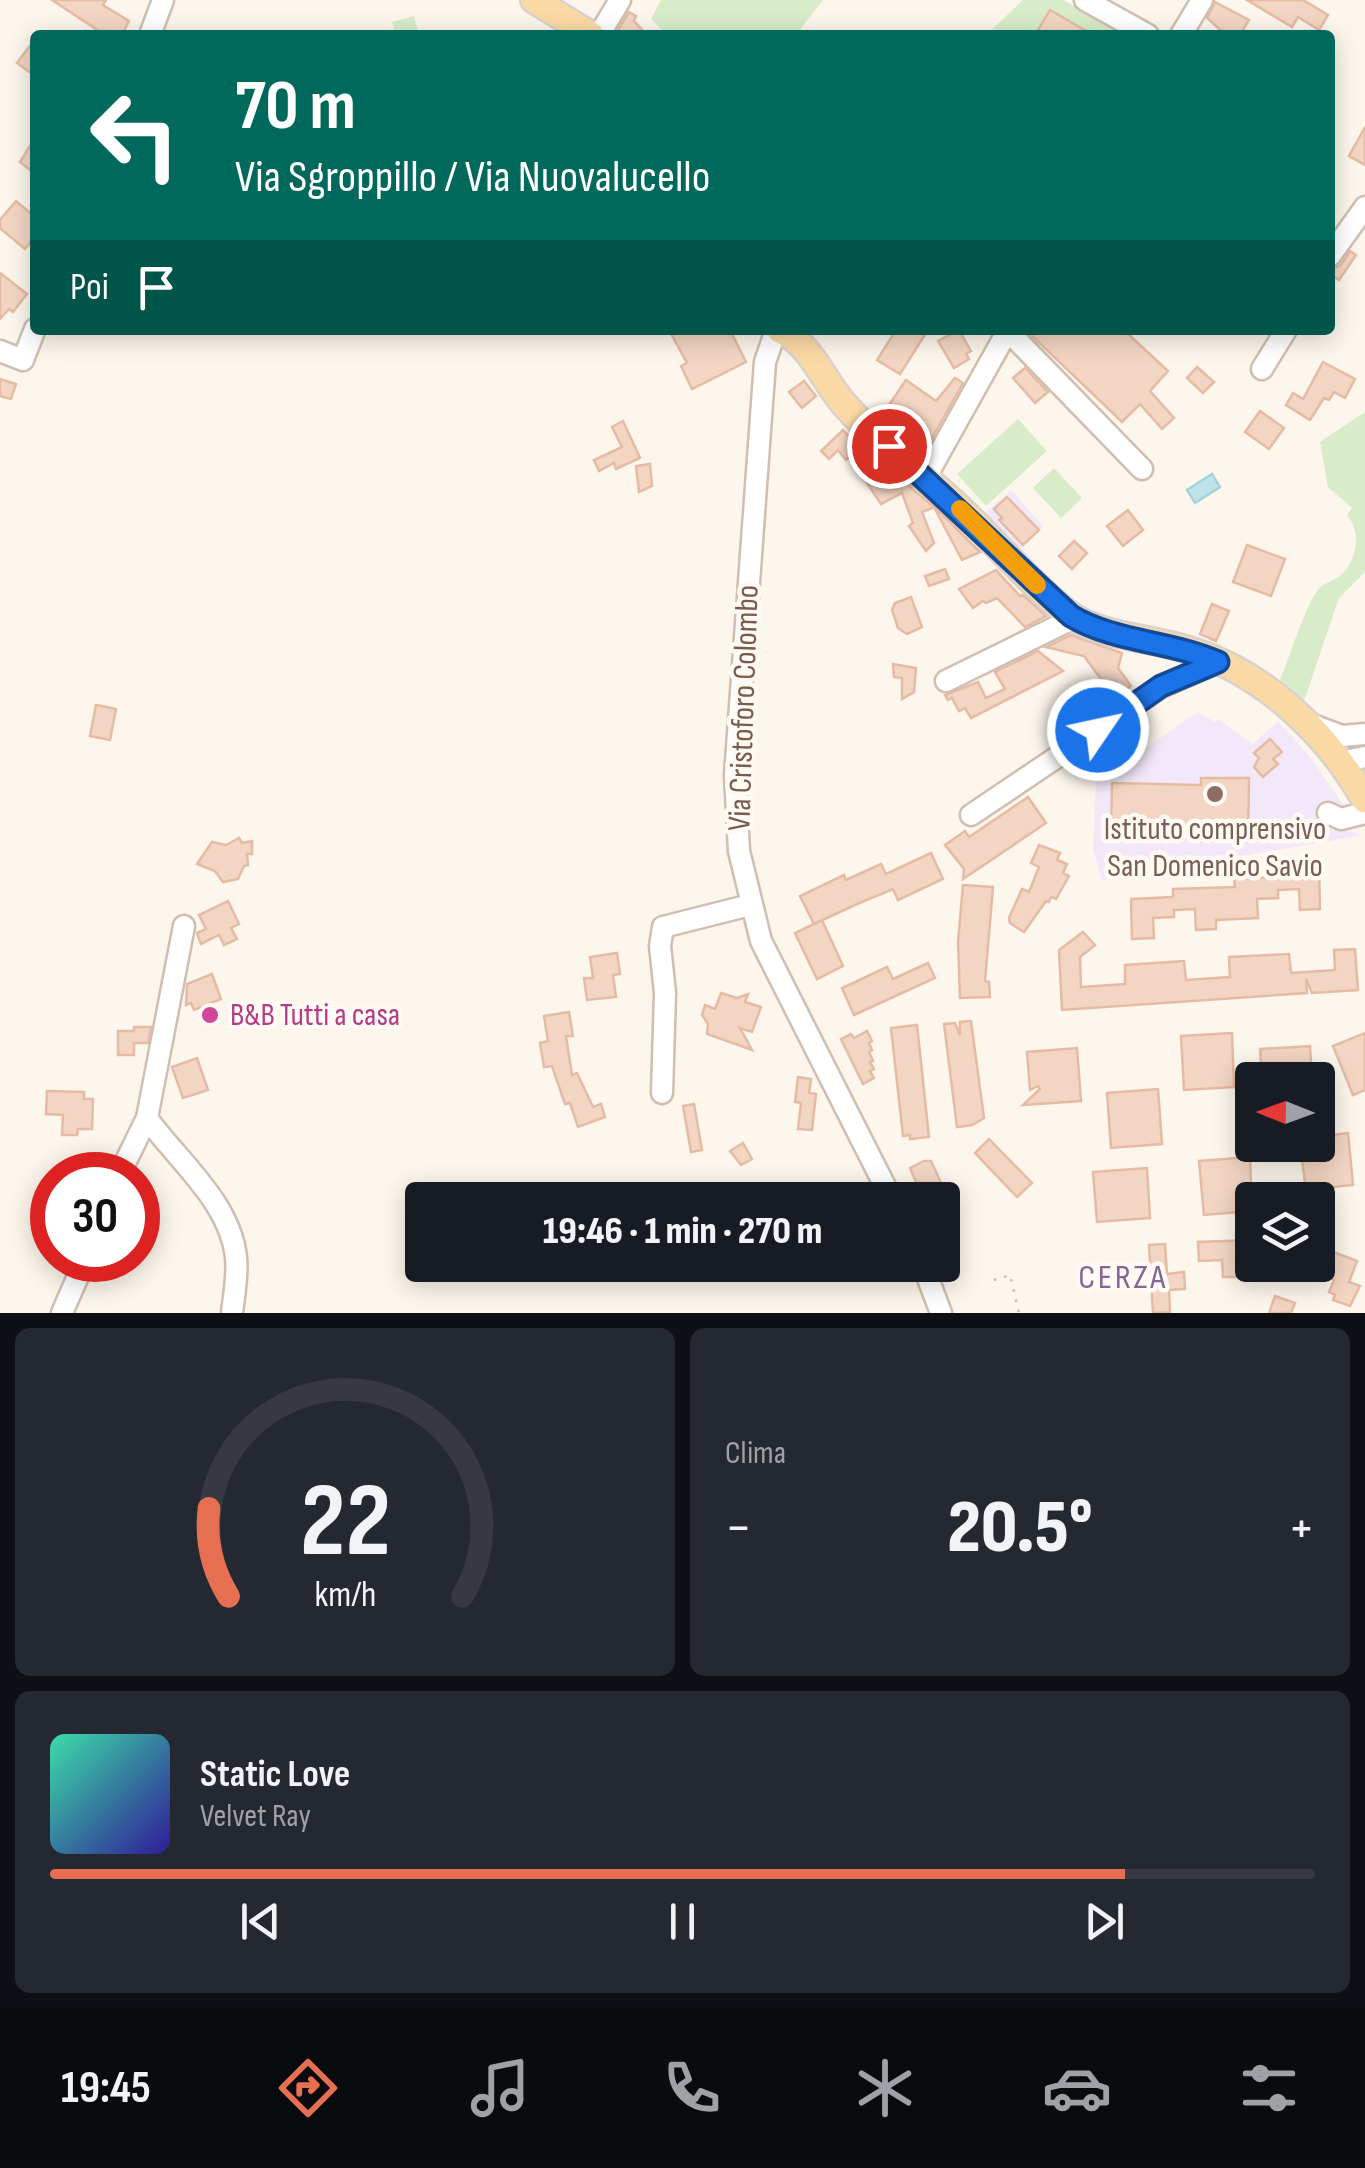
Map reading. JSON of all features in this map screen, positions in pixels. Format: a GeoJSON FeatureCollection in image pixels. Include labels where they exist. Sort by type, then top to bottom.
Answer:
{"type":"FeatureCollection","features":[{"type":"Feature","properties":{"kind":"main road"},"geometry":{"type":"LineString","coordinates":[[534,0],[586,30]]}},
{"type":"Feature","properties":{"kind":"main road"},"geometry":{"type":"LineString","coordinates":[[787,335],[814,359],[843,403],[1074,618],[1103,629],[1186,648],[1254,682],[1353,759],[1364,796]]}},
{"type":"Feature","properties":{"kind":"main road"},"geometry":{"type":"LineString","coordinates":[[805,335],[814,359]]}},
{"type":"Feature","properties":{"kind":"street"},"geometry":{"type":"LineString","coordinates":[[152,30],[163,0]]}},
{"type":"Feature","properties":{"kind":"street"},"geometry":{"type":"LineString","coordinates":[[599,30],[620,0]]}},
{"type":"Feature","properties":{"kind":"street"},"geometry":{"type":"LineString","coordinates":[[1084,0],[1139,30]]}},
{"type":"Feature","properties":{"kind":"street"},"geometry":{"type":"LineString","coordinates":[[1185,30],[1202,0]]}},
{"type":"Feature","properties":{"kind":"street"},"geometry":{"type":"LineString","coordinates":[[1335,244],[1365,207]]}},
{"type":"Feature","properties":{"kind":"street"},"geometry":{"type":"LineString","coordinates":[[0,352],[23,360],[33,335]]}},
{"type":"Feature","properties":{"kind":"street"},"geometry":{"type":"LineString","coordinates":[[761,335],[765,362]]}},
{"type":"Feature","properties":{"kind":"street"},"geometry":{"type":"LineString","coordinates":[[765,362],[776,335]]}},
{"type":"Feature","properties":{"kind":"street"},"geometry":{"type":"LineString","coordinates":[[926,477],[1005,335]]}},
{"type":"Feature","properties":{"kind":"street"},"geometry":{"type":"LineString","coordinates":[[1013,335],[1142,469]]}},
{"type":"Feature","properties":{"kind":"street"},"geometry":{"type":"LineString","coordinates":[[1262,369],[1283,335]]}},
{"type":"Feature","properties":{"kind":"street","name":"Via Cristoforo Colombo"},"geometry":{"type":"LineString","coordinates":[[765,362],[734,775],[739,852],[760,941],[883,1182]]}},
{"type":"Feature","properties":{"kind":"street"},"geometry":{"type":"LineString","coordinates":[[946,681],[1074,618]]}},
{"type":"Feature","properties":{"kind":"street"},"geometry":{"type":"LineString","coordinates":[[972,815],[1161,686],[1185,665],[1186,648]]}},
{"type":"Feature","properties":{"kind":"street"},"geometry":{"type":"LineString","coordinates":[[1161,686],[1218,662]]}},
{"type":"Feature","properties":{"kind":"street"},"geometry":{"type":"LineString","coordinates":[[1306,722],[1330,734],[1360,736],[1353,759]]}},
{"type":"Feature","properties":{"kind":"street"},"geometry":{"type":"LineString","coordinates":[[1328,814],[1340,818],[1364,796]]}},
{"type":"Feature","properties":{"kind":"street"},"geometry":{"type":"LineString","coordinates":[[662,1092],[662,927],[750,906]]}},
{"type":"Feature","properties":{"kind":"street"},"geometry":{"type":"LineString","coordinates":[[130,1152],[147,1118],[184,926]]}},
{"type":"Feature","properties":{"kind":"street"},"geometry":{"type":"LineString","coordinates":[[147,1118],[220,1208],[231,1232],[236,1260],[232,1313]]}},
{"type":"Feature","properties":{"kind":"street"},"geometry":{"type":"LineString","coordinates":[[62,1313],[75,1282]]}},
{"type":"Feature","properties":{"kind":"street"},"geometry":{"type":"LineString","coordinates":[[929,1282],[941,1313]]}},
{"type":"Feature","properties":{"kind":"path"},"geometry":{"type":"LineString","coordinates":[[994,1280],[1010,1275],[1020,1313]]}},
{"type":"Feature","properties":{"kind":"shaded area"},"geometry":{"type":"Polygon","coordinates":[[[1011,490],[1043,526],[1019,550],[985,513],[1011,490]]]}},
{"type":"Feature","properties":{"kind":"shaded area","name":"Istituto comprensivo San Domenico Savio"},"geometry":{"type":"Polygon","coordinates":[[[1198,712],[1215,722],[1218,719],[1253,744],[1278,721],[1311,758],[1344,806],[1339,808],[1342,829],[1364,835],[1102,880],[1093,848],[1096,782],[1198,712]]]}},
{"type":"Feature","properties":{"kind":"green space"},"geometry":{"type":"Polygon","coordinates":[[[661,0],[823,0],[800,30],[662,30],[651,19],[661,0]]]}},
{"type":"Feature","properties":{"kind":"green space"},"geometry":{"type":"Polygon","coordinates":[[[1023,0],[1063,0],[1118,30],[991,30],[1023,0]]]}},
{"type":"Feature","properties":{"kind":"green space"},"geometry":{"type":"Polygon","coordinates":[[[414,16],[418,30],[394,30],[392,22],[414,16]]]}},
{"type":"Feature","properties":{"kind":"green space"},"geometry":{"type":"Polygon","coordinates":[[[1365,412],[1365,572],[1339,598],[1304,701],[1280,680],[1311,601],[1320,588],[1343,573],[1356,544],[1347,515],[1352,508],[1328,487],[1320,442],[1365,412]]]}},
{"type":"Feature","properties":{"kind":"green space"},"geometry":{"type":"Polygon","coordinates":[[[1018,419],[1047,451],[986,506],[957,474],[1018,419]]]}},
{"type":"Feature","properties":{"kind":"green space"},"geometry":{"type":"Polygon","coordinates":[[[1054,468],[1082,498],[1061,518],[1033,488],[1054,468]]]}},
{"type":"Feature","properties":{"kind":"water"},"geometry":{"type":"Polygon","coordinates":[[[1212,474],[1220,487],[1195,503],[1187,490],[1212,474]]]}},
{"type":"Feature","properties":{"kind":"building"},"geometry":{"type":"Polygon","coordinates":[[[52,0],[106,0],[103,5],[129,21],[124,30],[97,30],[52,0]]]}},
{"type":"Feature","properties":{"kind":"building"},"geometry":{"type":"Polygon","coordinates":[[[1247,0],[1303,0],[1328,15],[1319,30],[1298,17],[1292,27],[1247,0]]]}},
{"type":"Feature","properties":{"kind":"building"},"geometry":{"type":"Polygon","coordinates":[[[1215,2],[1249,20],[1243,30],[1220,30],[1207,18],[1215,2]]]}},
{"type":"Feature","properties":{"kind":"building"},"geometry":{"type":"Polygon","coordinates":[[[1050,10],[1084,30],[1038,30],[1050,10]]]}},
{"type":"Feature","properties":{"kind":"building"},"geometry":{"type":"Polygon","coordinates":[[[629,12],[636,16],[634,21],[642,30],[618,30],[629,12]]]}},
{"type":"Feature","properties":{"kind":"building"},"geometry":{"type":"Polygon","coordinates":[[[30,46],[30,72],[17,63],[30,46]]]}},
{"type":"Feature","properties":{"kind":"building"},"geometry":{"type":"Polygon","coordinates":[[[1365,127],[1365,165],[1349,156],[1365,127]]]}},
{"type":"Feature","properties":{"kind":"building"},"geometry":{"type":"Polygon","coordinates":[[[30,146],[30,170],[20,162],[30,146]]]}},
{"type":"Feature","properties":{"kind":"building"},"geometry":{"type":"Polygon","coordinates":[[[16,201],[30,213],[30,243],[25,249],[0,228],[0,220],[16,201]]]}},
{"type":"Feature","properties":{"kind":"building"},"geometry":{"type":"Polygon","coordinates":[[[1350,251],[1356,255],[1339,280],[1335,268],[1350,251]]]}},
{"type":"Feature","properties":{"kind":"building"},"geometry":{"type":"Polygon","coordinates":[[[0,273],[27,294],[13,312],[9,309],[0,319],[0,273]]]}},
{"type":"Feature","properties":{"kind":"building"},"geometry":{"type":"Polygon","coordinates":[[[672,335],[732,335],[746,362],[692,389],[681,366],[687,363],[672,335]]]}},
{"type":"Feature","properties":{"kind":"building"},"geometry":{"type":"Polygon","coordinates":[[[893,335],[925,335],[900,374],[877,360],[893,335]]]}},
{"type":"Feature","properties":{"kind":"building"},"geometry":{"type":"Polygon","coordinates":[[[949,335],[962,335],[971,351],[966,354],[969,359],[954,368],[938,341],[949,335]]]}},
{"type":"Feature","properties":{"kind":"building"},"geometry":{"type":"Polygon","coordinates":[[[1031,335],[1129,335],[1168,371],[1150,391],[1174,418],[1162,429],[1140,404],[1122,422],[1031,335]]]}},
{"type":"Feature","properties":{"kind":"building"},"geometry":{"type":"Polygon","coordinates":[[[1323,362],[1355,379],[1345,398],[1334,392],[1329,400],[1324,398],[1310,420],[1286,405],[1293,393],[1303,399],[1323,362]]]}},
{"type":"Feature","properties":{"kind":"building"},"geometry":{"type":"Polygon","coordinates":[[[1197,367],[1214,382],[1203,393],[1187,378],[1197,367]]]}},
{"type":"Feature","properties":{"kind":"building"},"geometry":{"type":"Polygon","coordinates":[[[1025,368],[1048,392],[1035,403],[1013,378],[1025,368]]]}},
{"type":"Feature","properties":{"kind":"building"},"geometry":{"type":"Polygon","coordinates":[[[955,378],[963,383],[923,454],[880,418],[906,380],[936,401],[955,378]]]}},
{"type":"Feature","properties":{"kind":"building"},"geometry":{"type":"Polygon","coordinates":[[[0,379],[16,384],[11,399],[0,396],[0,379]]]}},
{"type":"Feature","properties":{"kind":"building"},"geometry":{"type":"Polygon","coordinates":[[[804,381],[816,396],[802,408],[789,392],[804,381]]]}},
{"type":"Feature","properties":{"kind":"building"},"geometry":{"type":"Polygon","coordinates":[[[1260,411],[1284,428],[1269,449],[1245,432],[1260,411]]]}},
{"type":"Feature","properties":{"kind":"building"},"geometry":{"type":"Polygon","coordinates":[[[623,421],[640,458],[616,469],[614,463],[599,471],[594,460],[622,447],[612,427],[623,421]]]}},
{"type":"Feature","properties":{"kind":"building"},"geometry":{"type":"Polygon","coordinates":[[[843,430],[859,447],[846,460],[838,450],[829,459],[821,451],[843,430]]]}},
{"type":"Feature","properties":{"kind":"building"},"geometry":{"type":"Polygon","coordinates":[[[650,464],[652,486],[639,492],[636,466],[650,464]]]}},
{"type":"Feature","properties":{"kind":"building"},"geometry":{"type":"Polygon","coordinates":[[[884,465],[932,505],[980,552],[962,560],[934,507],[922,512],[934,543],[926,551],[909,526],[913,523],[902,493],[881,504],[863,477],[884,465]]]}},
{"type":"Feature","properties":{"kind":"building"},"geometry":{"type":"Polygon","coordinates":[[[1007,497],[1039,530],[1023,545],[999,520],[1002,518],[994,509],[1007,497]]]}},
{"type":"Feature","properties":{"kind":"building"},"geometry":{"type":"Polygon","coordinates":[[[1128,510],[1143,530],[1123,546],[1107,526],[1128,510]]]}},
{"type":"Feature","properties":{"kind":"building"},"geometry":{"type":"Polygon","coordinates":[[[1074,541],[1087,553],[1072,569],[1059,556],[1074,541]]]}},
{"type":"Feature","properties":{"kind":"building"},"geometry":{"type":"Polygon","coordinates":[[[1247,545],[1285,559],[1271,596],[1233,582],[1247,545]]]}},
{"type":"Feature","properties":{"kind":"building"},"geometry":{"type":"Polygon","coordinates":[[[945,569],[949,579],[929,586],[925,576],[945,569]]]}},
{"type":"Feature","properties":{"kind":"building"},"geometry":{"type":"Polygon","coordinates":[[[996,570],[1046,616],[1025,627],[997,598],[973,608],[959,589],[996,570]]]}},
{"type":"Feature","properties":{"kind":"building"},"geometry":{"type":"Polygon","coordinates":[[[911,597],[922,627],[907,634],[898,628],[892,610],[895,603],[911,597]]]}},
{"type":"Feature","properties":{"kind":"building"},"geometry":{"type":"Polygon","coordinates":[[[1212,604],[1229,611],[1216,641],[1200,634],[1212,604]]]}},
{"type":"Feature","properties":{"kind":"building"},"geometry":{"type":"Polygon","coordinates":[[[1071,635],[1122,653],[1118,668],[1131,686],[1114,697],[1084,656],[1046,647],[1071,635]]]}},
{"type":"Feature","properties":{"kind":"building"},"geometry":{"type":"Polygon","coordinates":[[[1038,651],[1063,671],[971,718],[965,708],[959,711],[952,698],[948,700],[945,695],[978,682],[986,698],[1005,689],[995,672],[1038,651]]]}},
{"type":"Feature","properties":{"kind":"building"},"geometry":{"type":"Polygon","coordinates":[[[893,664],[916,668],[914,692],[902,699],[902,678],[894,677],[893,664]]]}},
{"type":"Feature","properties":{"kind":"building"},"geometry":{"type":"Polygon","coordinates":[[[96,705],[116,709],[110,740],[90,736],[96,705]]]}},
{"type":"Feature","properties":{"kind":"building"},"geometry":{"type":"Polygon","coordinates":[[[1270,739],[1282,752],[1273,759],[1278,764],[1263,777],[1254,767],[1259,758],[1254,753],[1270,739]]]}},
{"type":"Feature","properties":{"kind":"building"},"geometry":{"type":"Polygon","coordinates":[[[1201,778],[1249,778],[1248,842],[1200,841],[1200,834],[1111,832],[1112,783],[1201,785],[1201,778]]]}},
{"type":"Feature","properties":{"kind":"building"},"geometry":{"type":"Polygon","coordinates":[[[1028,797],[1046,823],[963,879],[964,869],[945,845],[965,831],[969,837],[1028,797]]]}},
{"type":"Feature","properties":{"kind":"building"},"geometry":{"type":"Polygon","coordinates":[[[239,838],[242,843],[252,841],[252,854],[247,854],[248,865],[238,879],[223,882],[215,871],[197,864],[212,842],[226,845],[239,838]]]}},
{"type":"Feature","properties":{"kind":"building"},"geometry":{"type":"Polygon","coordinates":[[[1039,845],[1060,853],[1057,860],[1067,864],[1063,873],[1069,876],[1056,899],[1046,901],[1024,932],[1009,918],[1022,889],[1029,892],[1039,867],[1031,863],[1039,845]]]}},
{"type":"Feature","properties":{"kind":"building"},"geometry":{"type":"Polygon","coordinates":[[[931,853],[943,879],[898,900],[893,889],[822,920],[843,966],[817,979],[795,933],[814,924],[800,896],[844,875],[846,880],[881,864],[886,874],[931,853]]]}},
{"type":"Feature","properties":{"kind":"building"},"geometry":{"type":"Polygon","coordinates":[[[1319,868],[1320,909],[1300,910],[1299,889],[1278,890],[1278,898],[1257,899],[1258,918],[1216,920],[1216,929],[1196,930],[1195,909],[1174,910],[1174,917],[1153,918],[1154,938],[1132,939],[1131,899],[1173,897],[1173,889],[1235,887],[1234,879],[1277,877],[1277,870],[1319,868]]]}},
{"type":"Feature","properties":{"kind":"building"},"geometry":{"type":"Polygon","coordinates":[[[963,885],[993,887],[985,981],[989,982],[990,997],[960,998],[958,942],[963,885]]]}},
{"type":"Feature","properties":{"kind":"building"},"geometry":{"type":"Polygon","coordinates":[[[228,901],[239,924],[231,928],[237,939],[224,945],[219,935],[201,944],[197,933],[206,929],[199,915],[228,901]]]}},
{"type":"Feature","properties":{"kind":"building"},"geometry":{"type":"Polygon","coordinates":[[[1083,932],[1095,945],[1080,957],[1081,987],[1125,984],[1125,965],[1184,961],[1186,980],[1230,977],[1229,957],[1289,954],[1291,973],[1335,970],[1334,950],[1355,949],[1358,990],[1312,993],[1306,979],[1307,993],[1062,1010],[1059,950],[1083,932]]]}},
{"type":"Feature","properties":{"kind":"building"},"geometry":{"type":"Polygon","coordinates":[[[617,953],[620,974],[613,975],[616,997],[587,1000],[584,978],[593,978],[590,957],[617,953]]]}},
{"type":"Feature","properties":{"kind":"building"},"geometry":{"type":"Polygon","coordinates":[[[928,963],[935,978],[854,1015],[842,988],[887,967],[893,979],[928,963]]]}},
{"type":"Feature","properties":{"kind":"building"},"geometry":{"type":"Polygon","coordinates":[[[212,974],[221,999],[194,1010],[191,1003],[186,1005],[187,984],[212,974]]]}},
{"type":"Feature","properties":{"kind":"building"},"geometry":{"type":"Polygon","coordinates":[[[721,993],[737,998],[748,994],[745,1002],[761,1007],[752,1032],[740,1028],[752,1050],[707,1034],[708,1024],[702,1015],[705,1005],[715,1009],[721,993]]]}},
{"type":"Feature","properties":{"kind":"building"},"geometry":{"type":"Polygon","coordinates":[[[569,1012],[573,1036],[566,1036],[572,1075],[577,1073],[593,1107],[601,1104],[605,1117],[578,1127],[552,1066],[544,1067],[540,1043],[548,1041],[544,1016],[569,1012]]]}},
{"type":"Feature","properties":{"kind":"building"},"geometry":{"type":"Polygon","coordinates":[[[971,1021],[984,1118],[957,1127],[944,1024],[955,1023],[960,1035],[960,1022],[971,1021]]]}},
{"type":"Feature","properties":{"kind":"building"},"geometry":{"type":"Polygon","coordinates":[[[917,1025],[929,1137],[910,1139],[910,1135],[903,1136],[891,1028],[917,1025]]]}},
{"type":"Feature","properties":{"kind":"building"},"geometry":{"type":"Polygon","coordinates":[[[134,1027],[151,1027],[148,1043],[134,1043],[134,1055],[118,1055],[118,1031],[134,1031],[134,1027]]]}},
{"type":"Feature","properties":{"kind":"building"},"geometry":{"type":"Polygon","coordinates":[[[867,1031],[872,1041],[869,1052],[874,1069],[870,1071],[874,1078],[863,1084],[841,1039],[867,1031]]]}},
{"type":"Feature","properties":{"kind":"building"},"geometry":{"type":"Polygon","coordinates":[[[1232,1033],[1234,1087],[1184,1090],[1181,1036],[1232,1033]]]}},
{"type":"Feature","properties":{"kind":"building"},"geometry":{"type":"Polygon","coordinates":[[[1365,1033],[1365,1090],[1353,1095],[1333,1046],[1365,1033]]]}},
{"type":"Feature","properties":{"kind":"building"},"geometry":{"type":"Polygon","coordinates":[[[1310,1046],[1311,1062],[1261,1062],[1260,1049],[1310,1046]]]}},
{"type":"Feature","properties":{"kind":"building"},"geometry":{"type":"Polygon","coordinates":[[[1077,1048],[1081,1101],[1023,1105],[1040,1089],[1038,1086],[1030,1090],[1027,1052],[1077,1048]]]}},
{"type":"Feature","properties":{"kind":"building"},"geometry":{"type":"Polygon","coordinates":[[[197,1058],[208,1090],[183,1098],[172,1067],[197,1058]]]}},
{"type":"Feature","properties":{"kind":"building"},"geometry":{"type":"Polygon","coordinates":[[[798,1077],[811,1079],[809,1093],[816,1094],[812,1130],[798,1129],[798,1077]]]}},
{"type":"Feature","properties":{"kind":"building"},"geometry":{"type":"Polygon","coordinates":[[[1158,1089],[1162,1144],[1111,1148],[1107,1093],[1158,1089]]]}},
{"type":"Feature","properties":{"kind":"building"},"geometry":{"type":"Polygon","coordinates":[[[47,1091],[84,1092],[84,1099],[93,1099],[92,1129],[62,1135],[63,1115],[46,1114],[47,1091]]]}},
{"type":"Feature","properties":{"kind":"building"},"geometry":{"type":"Polygon","coordinates":[[[694,1104],[702,1150],[691,1152],[683,1106],[694,1104]]]}},
{"type":"Feature","properties":{"kind":"building"},"geometry":{"type":"Polygon","coordinates":[[[1348,1133],[1353,1185],[1335,1187],[1335,1182],[1305,1182],[1302,1162],[1335,1162],[1335,1135],[1348,1133]]]}},
{"type":"Feature","properties":{"kind":"building"},"geometry":{"type":"Polygon","coordinates":[[[989,1139],[1032,1183],[1017,1197],[975,1153],[989,1139]]]}},
{"type":"Feature","properties":{"kind":"building"},"geometry":{"type":"Polygon","coordinates":[[[743,1143],[752,1159],[741,1165],[730,1151],[743,1143]]]}},
{"type":"Feature","properties":{"kind":"building"},"geometry":{"type":"Polygon","coordinates":[[[1235,1158],[1235,1162],[1250,1162],[1251,1182],[1235,1182],[1235,1212],[1204,1215],[1199,1161],[1235,1158]]]}},
{"type":"Feature","properties":{"kind":"building"},"geometry":{"type":"Polygon","coordinates":[[[931,1161],[941,1182],[916,1182],[910,1168],[931,1161]]]}},
{"type":"Feature","properties":{"kind":"building"},"geometry":{"type":"Polygon","coordinates":[[[1147,1168],[1150,1218],[1097,1222],[1093,1172],[1147,1168]]]}},
{"type":"Feature","properties":{"kind":"building"},"geometry":{"type":"Polygon","coordinates":[[[1235,1241],[1235,1277],[1223,1277],[1222,1260],[1199,1261],[1198,1242],[1235,1241]]]}},
{"type":"Feature","properties":{"kind":"building"},"geometry":{"type":"Polygon","coordinates":[[[1165,1244],[1167,1274],[1184,1272],[1185,1289],[1169,1290],[1170,1312],[1153,1313],[1149,1245],[1165,1244]]]}},
{"type":"Feature","properties":{"kind":"building"},"geometry":{"type":"Polygon","coordinates":[[[1335,1253],[1357,1261],[1349,1282],[1360,1286],[1350,1306],[1333,1300],[1335,1295],[1329,1292],[1335,1282],[1335,1253]]]}},
{"type":"Feature","properties":{"kind":"building"},"geometry":{"type":"Polygon","coordinates":[[[1275,1296],[1295,1303],[1291,1313],[1269,1313],[1275,1296]]]}},
{"type":"Feature","properties":{"kind":"slow traffic"},"geometry":{"type":"LineString","coordinates":[[960,509],[1037,585]]}},
{"type":"Feature","properties":{"kind":"place","name":"Istituto comprensivo San Domenico Savio"},"geometry":{"type":"Point","coordinates":[1215,794]}},
{"type":"Feature","properties":{"kind":"place","name":"B&B Tutti a casa"},"geometry":{"type":"Point","coordinates":[210,1015]}},
{"type":"Feature","properties":{"kind":"district","name":"CERZA"},"geometry":{"type":"Point","coordinates":[1123,1277]}},
{"type":"Feature","properties":{"kind":"route"},"geometry":{"type":"LineString","coordinates":[[889,446],[958,506],[1071,616],[1103,629],[1186,648],[1218,662],[1161,686],[1098,730]]}}]}
